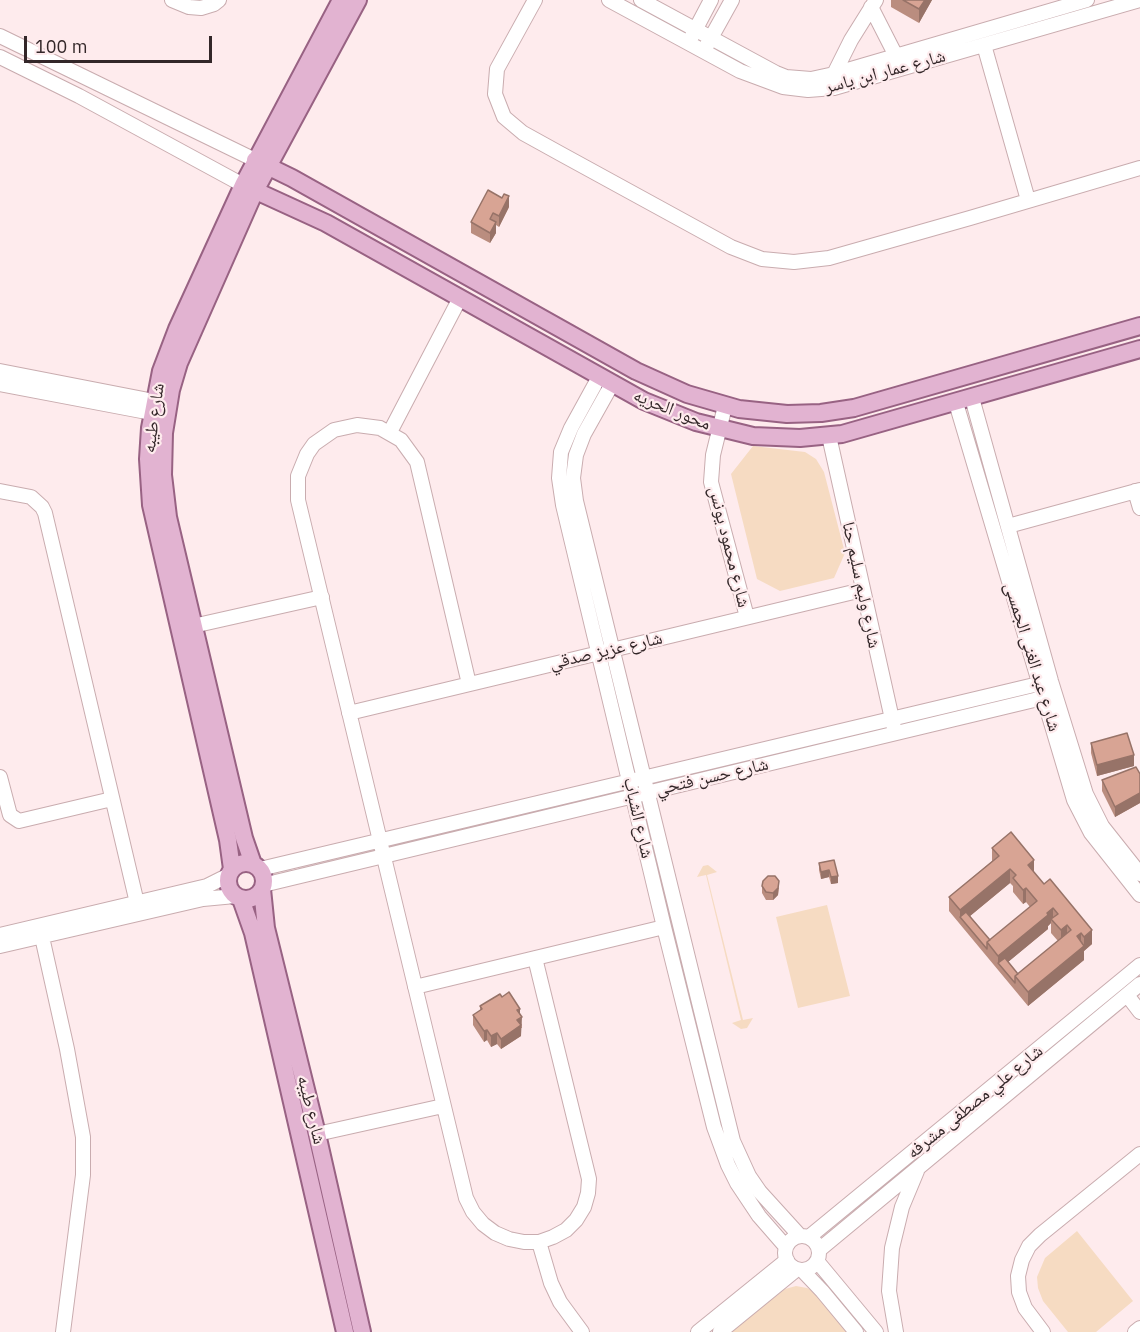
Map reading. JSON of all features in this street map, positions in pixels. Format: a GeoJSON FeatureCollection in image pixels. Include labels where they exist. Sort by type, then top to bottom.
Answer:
{"type":"FeatureCollection","features":[{"type":"Feature","properties":{"kind":"main road","name":"شارع طيبه"},"geometry":{"type":"LineString","coordinates":[[230,872],[228,840],[151,505],[148,459],[153,407],[161,371],[171,343],[341,0]]}},
{"type":"Feature","properties":{"kind":"main road","name":"شارع طيبه"},"geometry":{"type":"LineString","coordinates":[[262,163],[358,0]]}},
{"type":"Feature","properties":{"kind":"main road","name":"محور الحريه"},"geometry":{"type":"LineString","coordinates":[[262,163],[636,371],[669,387],[725,406],[753,412],[820,413],[854,408],[1140,326]]}},
{"type":"Feature","properties":{"kind":"main road","name":"شارع طيبه"},"geometry":{"type":"LineString","coordinates":[[249,188],[181,357],[171,390],[165,418],[162,461],[166,504],[244,838],[259,877],[266,928],[317,1134],[362,1332]]}},
{"type":"Feature","properties":{"kind":"main road","name":"محور الحريه"},"geometry":{"type":"LineString","coordinates":[[249,188],[326,224],[661,409],[719,429],[771,438],[829,436],[875,426],[1140,349]]}},
{"type":"Feature","properties":{"kind":"main road"},"geometry":{"type":"LineString","coordinates":[[242,863],[259,877],[252,898],[238,897],[228,886],[230,872],[242,863]]}},
{"type":"Feature","properties":{"kind":"main road","name":"شارع طيبه"},"geometry":{"type":"LineString","coordinates":[[238,897],[253,933],[345,1332]]}},
{"type":"Feature","properties":{"kind":"street"},"geometry":{"type":"LineString","coordinates":[[172,0],[189,7],[201,8],[219,0]]}},
{"type":"Feature","properties":{"kind":"street"},"geometry":{"type":"LineString","coordinates":[[535,0],[496,69],[495,94],[504,117],[531,138],[746,254],[778,262],[829,258],[1140,168]]}},
{"type":"Feature","properties":{"kind":"street","name":"شارع عمار ابن ياسر"},"geometry":{"type":"LineString","coordinates":[[609,0],[740,71],[777,85],[796,89],[821,90],[1140,0]]}},
{"type":"Feature","properties":{"kind":"street","name":"شارع عمار ابن ياسر"},"geometry":{"type":"LineString","coordinates":[[640,0],[764,67],[786,77],[811,79],[1087,0]]}},
{"type":"Feature","properties":{"kind":"street"},"geometry":{"type":"LineString","coordinates":[[688,44],[711,0]]}},
{"type":"Feature","properties":{"kind":"street"},"geometry":{"type":"LineString","coordinates":[[703,52],[732,0]]}},
{"type":"Feature","properties":{"kind":"street"},"geometry":{"type":"LineString","coordinates":[[873,4],[896,56]]}},
{"type":"Feature","properties":{"kind":"street"},"geometry":{"type":"LineString","coordinates":[[834,74],[873,4]]}},
{"type":"Feature","properties":{"kind":"street"},"geometry":{"type":"LineString","coordinates":[[0,36],[262,163]]}},
{"type":"Feature","properties":{"kind":"street"},"geometry":{"type":"LineString","coordinates":[[984,45],[1028,200]]}},
{"type":"Feature","properties":{"kind":"street"},"geometry":{"type":"LineString","coordinates":[[0,57],[79,96],[249,188]]}},
{"type":"Feature","properties":{"kind":"street"},"geometry":{"type":"LineString","coordinates":[[390,432],[460,298]]}},
{"type":"Feature","properties":{"kind":"street"},"geometry":{"type":"LineString","coordinates":[[0,371],[153,407]]}},
{"type":"Feature","properties":{"kind":"street","name":"شارع الشباب"},"geometry":{"type":"LineString","coordinates":[[606,380],[579,444],[573,478],[576,501],[644,778],[640,794],[664,927],[720,1146],[747,1200],[793,1261],[856,1332]]}},
{"type":"Feature","properties":{"kind":"street","name":"شارع الشباب"},"geometry":{"type":"LineString","coordinates":[[606,380],[566,440],[560,459],[559,478],[563,505],[629,781],[640,794],[732,1141],[749,1176],[760,1192],[805,1237]]}},
{"type":"Feature","properties":{"kind":"street"},"geometry":{"type":"LineString","coordinates":[[0,384],[153,407]]}},
{"type":"Feature","properties":{"kind":"street","name":"شارع عبد الغنى الجمسى"},"geometry":{"type":"LineString","coordinates":[[964,400],[1008,526],[1046,682]]}},
{"type":"Feature","properties":{"kind":"street","name":"شارع عبد الغنى الجمسى"},"geometry":{"type":"LineString","coordinates":[[964,400],[1050,696],[1078,811],[1091,833],[1140,895]]}},
{"type":"Feature","properties":{"kind":"street","name":"شارع محمود يونس"},"geometry":{"type":"LineString","coordinates":[[725,406],[713,455],[711,482],[747,617]]}},
{"type":"Feature","properties":{"kind":"street"},"geometry":{"type":"LineString","coordinates":[[469,684],[422,474],[410,450],[390,432],[369,425],[334,430],[314,444],[301,464],[297,488],[298,500],[462,1183],[473,1212],[483,1224],[495,1233],[524,1242],[539,1242],[566,1230],[584,1207],[589,1179],[535,958]]}},
{"type":"Feature","properties":{"kind":"street","name":"شارع وليم سليم حنا"},"geometry":{"type":"LineString","coordinates":[[829,436],[895,733]]}},
{"type":"Feature","properties":{"kind":"street"},"geometry":{"type":"LineString","coordinates":[[0,491],[31,497],[45,513],[136,903]]}},
{"type":"Feature","properties":{"kind":"street"},"geometry":{"type":"LineString","coordinates":[[1008,526],[1138,491],[1140,508]]}},
{"type":"Feature","properties":{"kind":"street","name":"شارع عزيز صدقي"},"geometry":{"type":"LineString","coordinates":[[349,713],[862,590]]}},
{"type":"Feature","properties":{"kind":"street"},"geometry":{"type":"LineString","coordinates":[[193,626],[322,597]]}},
{"type":"Feature","properties":{"kind":"street","name":"شارع حسن فتحي"},"geometry":{"type":"LineString","coordinates":[[259,877],[380,841],[1046,682]]}},
{"type":"Feature","properties":{"kind":"street","name":"شارع عبد الغنى الجمسى"},"geometry":{"type":"LineString","coordinates":[[1050,696],[1090,805],[1109,836],[1140,874]]}},
{"type":"Feature","properties":{"kind":"street","name":"شارع حسن فتحي"},"geometry":{"type":"LineString","coordinates":[[259,877],[384,856],[1050,696]]}},
{"type":"Feature","properties":{"kind":"street"},"geometry":{"type":"LineString","coordinates":[[0,777],[10,815],[19,821],[112,799]]}},
{"type":"Feature","properties":{"kind":"street"},"geometry":{"type":"LineString","coordinates":[[0,935],[207,886],[230,872]]}},
{"type":"Feature","properties":{"kind":"street"},"geometry":{"type":"LineString","coordinates":[[0,946],[203,899],[238,897]]}},
{"type":"Feature","properties":{"kind":"street"},"geometry":{"type":"LineString","coordinates":[[415,987],[664,927]]}},
{"type":"Feature","properties":{"kind":"street"},"geometry":{"type":"LineString","coordinates":[[42,937],[67,1049],[83,1137],[83,1174],[63,1332]]}},
{"type":"Feature","properties":{"kind":"street","name":"شارع علي مصطفى مشرفه"},"geometry":{"type":"LineString","coordinates":[[805,1237],[1140,965]]}},
{"type":"Feature","properties":{"kind":"street","name":"شارع علي مصطفى مشرفه"},"geometry":{"type":"LineString","coordinates":[[818,1256],[918,1168],[1140,984]]}},
{"type":"Feature","properties":{"kind":"street"},"geometry":{"type":"LineString","coordinates":[[1127,995],[1140,1012]]}},
{"type":"Feature","properties":{"kind":"street"},"geometry":{"type":"LineString","coordinates":[[317,1134],[443,1106]]}},
{"type":"Feature","properties":{"kind":"street"},"geometry":{"type":"LineString","coordinates":[[1043,1332],[1025,1308],[1019,1292],[1020,1268],[1029,1246],[1140,1154]]}},
{"type":"Feature","properties":{"kind":"street"},"geometry":{"type":"LineString","coordinates":[[896,1332],[889,1290],[892,1248],[903,1207],[918,1168]]}},
{"type":"Feature","properties":{"kind":"street"},"geometry":{"type":"LineString","coordinates":[[720,1332],[793,1261],[792,1239],[805,1237],[816,1242],[818,1256],[876,1332]]}},
{"type":"Feature","properties":{"kind":"street"},"geometry":{"type":"LineString","coordinates":[[539,1242],[551,1283],[560,1302],[582,1332]]}},
{"type":"Feature","properties":{"kind":"street"},"geometry":{"type":"LineString","coordinates":[[793,1261],[810,1268],[818,1256]]}},
{"type":"Feature","properties":{"kind":"street"},"geometry":{"type":"LineString","coordinates":[[698,1332],[793,1261]]}},
{"type":"Feature","properties":{"kind":"street"},"geometry":{"type":"LineString","coordinates":[[1135,1332],[1140,1328]]}},
{"type":"Feature","properties":{"kind":"shaded area"},"geometry":{"type":"Polygon","coordinates":[[[753,446],[805,452],[816,459],[824,472],[845,553],[834,578],[780,591],[757,579],[731,474],[753,446]]]}},
{"type":"Feature","properties":{"kind":"shaded area"},"geometry":{"type":"Polygon","coordinates":[[[708,865],[717,872],[707,875],[743,1020],[753,1018],[747,1028],[741,1029],[732,1023],[741,1020],[706,875],[697,877],[703,866],[708,865]]]}},
{"type":"Feature","properties":{"kind":"shaded area"},"geometry":{"type":"Polygon","coordinates":[[[827,905],[850,996],[798,1008],[776,917],[827,905]]]}},
{"type":"Feature","properties":{"kind":"shaded area"},"geometry":{"type":"Polygon","coordinates":[[[1077,1231],[1133,1301],[1096,1332],[1068,1332],[1043,1301],[1038,1288],[1037,1277],[1045,1258],[1077,1231]]]}},
{"type":"Feature","properties":{"kind":"shaded area"},"geometry":{"type":"Polygon","coordinates":[[[796,1286],[817,1293],[849,1332],[729,1332],[785,1289],[796,1286]]]}},
{"type":"Feature","properties":{"kind":"building"},"geometry":{"type":"Polygon","coordinates":[[[903,0],[925,0],[919,9],[903,0]]]}},
{"type":"Feature","properties":{"kind":"building"},"geometry":{"type":"Polygon","coordinates":[[[488,190],[502,198],[504,194],[509,196],[499,216],[493,213],[490,219],[496,222],[490,233],[471,222],[488,190]]]}},
{"type":"Feature","properties":{"kind":"building"},"geometry":{"type":"Polygon","coordinates":[[[1127,733],[1134,755],[1097,765],[1091,743],[1127,733]]]}},
{"type":"Feature","properties":{"kind":"building"},"geometry":{"type":"Polygon","coordinates":[[[1136,767],[1140,774],[1140,793],[1115,807],[1102,780],[1136,767]]]}},
{"type":"Feature","properties":{"kind":"building"},"geometry":{"type":"Polygon","coordinates":[[[1011,832],[1034,860],[1028,865],[1044,884],[1050,879],[1092,930],[1084,937],[1081,933],[1077,936],[1084,946],[1028,992],[1015,976],[1071,930],[1067,925],[1061,930],[1051,919],[1058,914],[1053,908],[1047,913],[1048,915],[998,956],[987,942],[1037,901],[1013,878],[1016,875],[1010,869],[960,910],[949,897],[999,856],[992,848],[1011,832]]]}},
{"type":"Feature","properties":{"kind":"building"},"geometry":{"type":"Polygon","coordinates":[[[834,860],[838,876],[831,877],[829,870],[821,872],[819,863],[834,860]]]}},
{"type":"Feature","properties":{"kind":"building"},"geometry":{"type":"Polygon","coordinates":[[[768,876],[775,876],[779,881],[778,888],[773,893],[766,892],[762,886],[768,876]]]}},
{"type":"Feature","properties":{"kind":"building"},"geometry":{"type":"Polygon","coordinates":[[[966,912],[990,940],[987,942],[987,949],[960,917],[966,912]]]}},
{"type":"Feature","properties":{"kind":"building"},"geometry":{"type":"Polygon","coordinates":[[[1005,958],[1018,974],[1015,976],[1015,983],[998,963],[1005,958]]]}},
{"type":"Feature","properties":{"kind":"building"},"geometry":{"type":"Polygon","coordinates":[[[509,992],[520,1009],[517,1010],[522,1017],[517,1020],[521,1025],[501,1039],[497,1033],[491,1036],[487,1030],[484,1031],[473,1015],[482,1009],[480,1006],[500,994],[502,997],[509,992]]]}}]}
